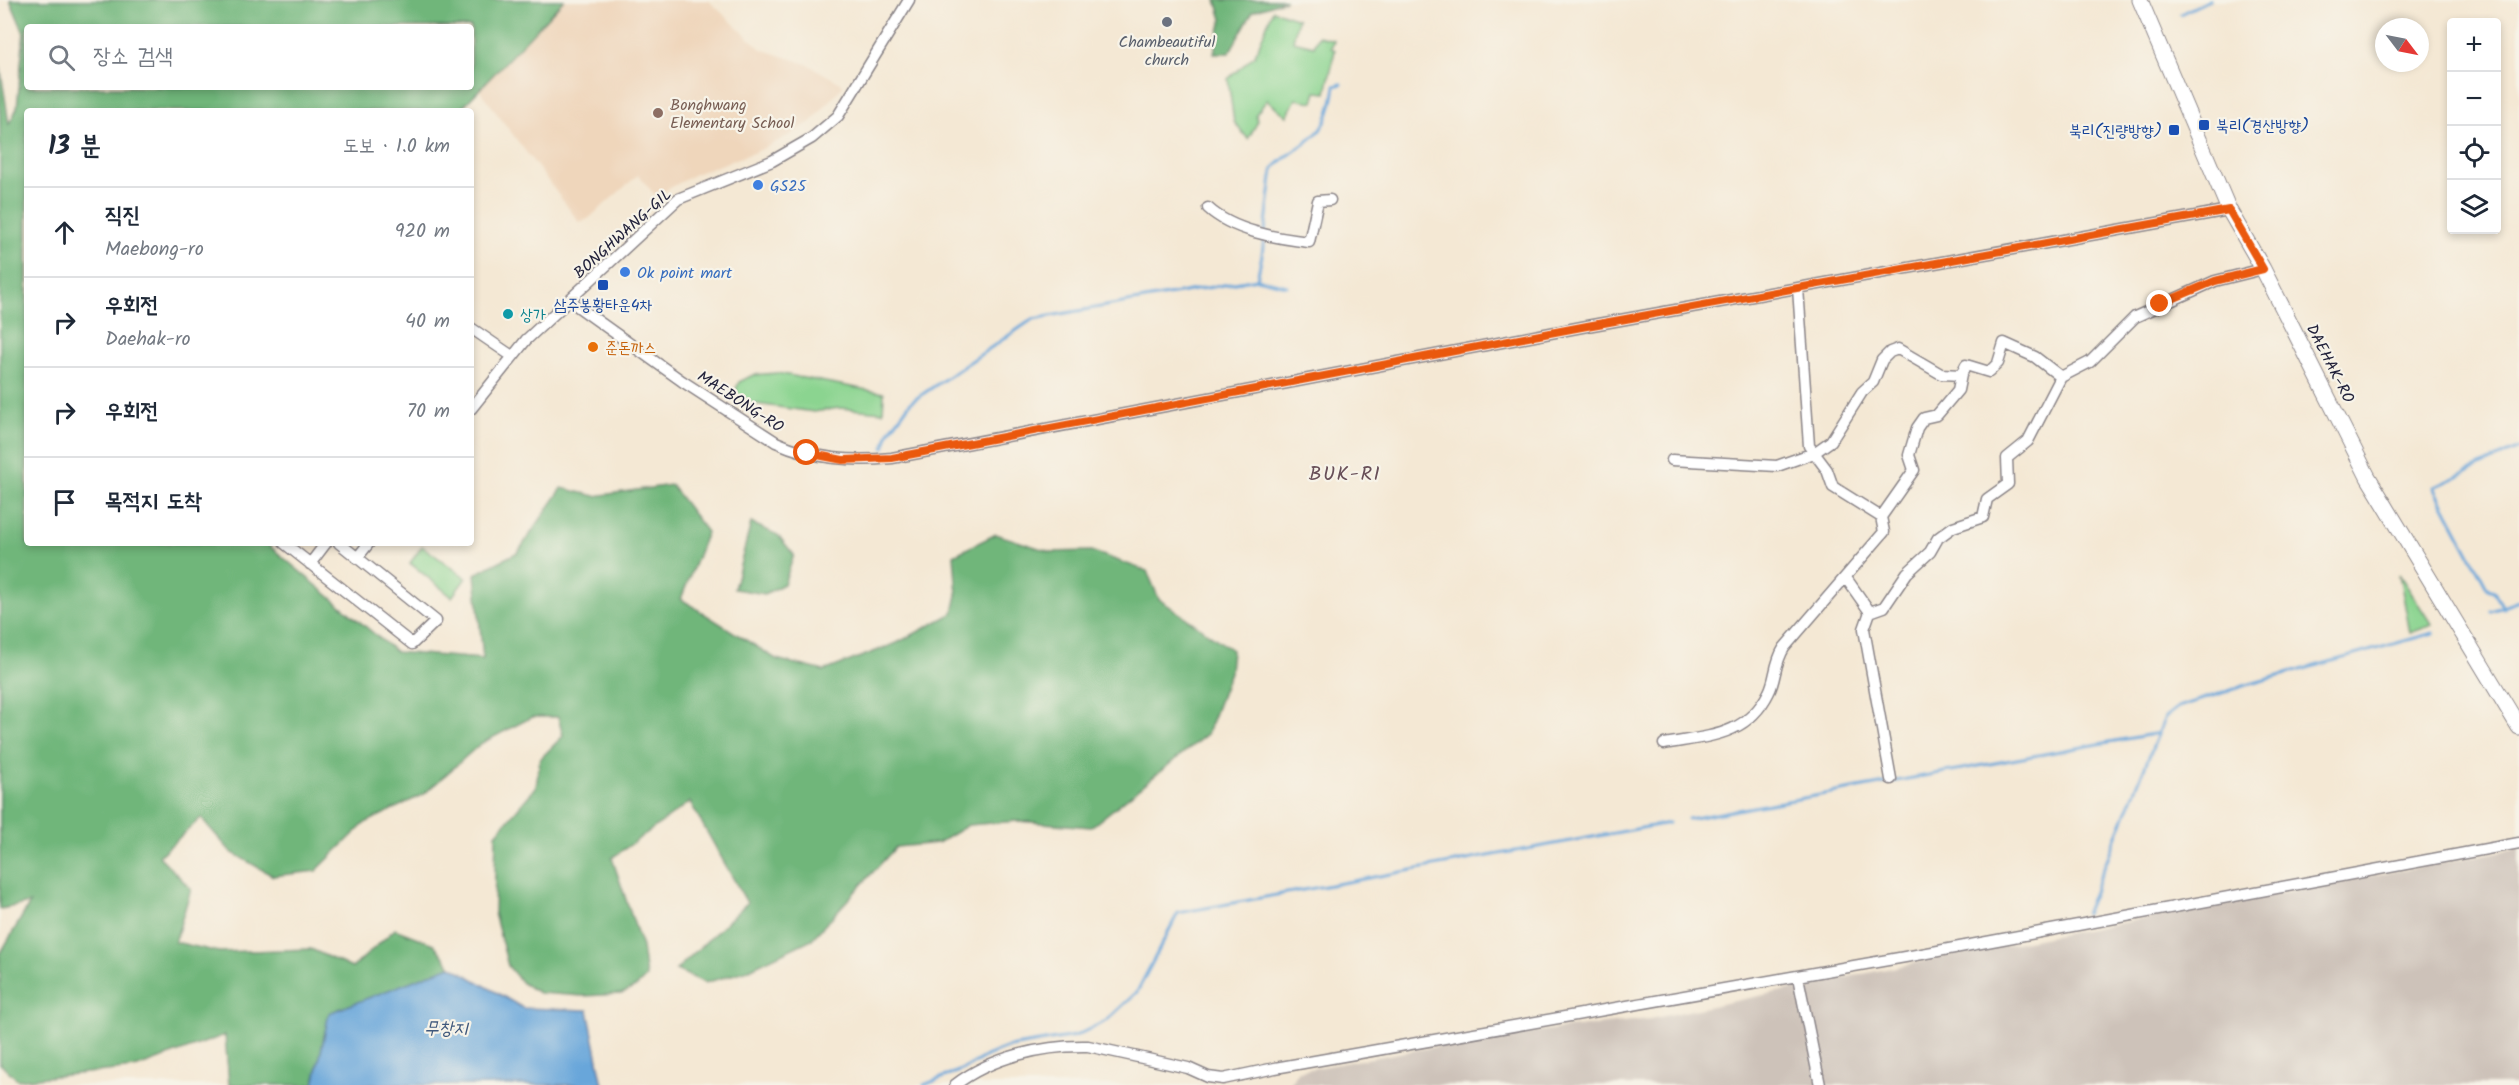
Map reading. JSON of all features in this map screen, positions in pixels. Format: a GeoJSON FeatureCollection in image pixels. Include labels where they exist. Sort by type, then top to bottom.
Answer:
{"type":"FeatureCollection","features":[{"type":"Feature","properties":{"kind":"main road","name":"DAEHAK-RO"},"geometry":{"type":"LineString","coordinates":[[2140,0],[2229,210],[2263,269],[2368,477],[2519,727]]}},
{"type":"Feature","properties":{"kind":"street","name":"BONGHWANG-GIL"},"geometry":{"type":"LineString","coordinates":[[474,405],[526,340],[678,199],[772,161],[828,126],[838,116],[909,0]]}},
{"type":"Feature","properties":{"kind":"street"},"geometry":{"type":"LineString","coordinates":[[1208,208],[1218,217],[1267,236],[1310,242],[1324,201]]}},
{"type":"Feature","properties":{"kind":"street","name":"MAEBONG-RO"},"geometry":{"type":"LineString","coordinates":[[570,301],[682,381],[776,442],[825,458],[876,460],[2229,210]]}},
{"type":"Feature","properties":{"kind":"street"},"geometry":{"type":"LineString","coordinates":[[1870,612],[1884,607],[1907,573],[1930,552],[1938,538],[1953,526],[1983,517],[1987,500],[2008,484],[2007,458],[2028,441],[2061,377],[2090,362],[2135,317],[2215,281],[2263,269]]}},
{"type":"Feature","properties":{"kind":"street"},"geometry":{"type":"LineString","coordinates":[[1798,288],[1809,446],[1827,470],[1833,487],[1881,517]]}},
{"type":"Feature","properties":{"kind":"street"},"geometry":{"type":"LineString","coordinates":[[474,330],[512,357]]}},
{"type":"Feature","properties":{"kind":"street"},"geometry":{"type":"LineString","coordinates":[[1664,744],[1723,733],[1749,720],[1770,692],[1776,660],[1784,648],[1884,532],[1881,517],[1914,470],[1909,456],[1917,428],[1924,418],[1937,415],[1958,390],[1966,365],[1989,372],[1998,363],[2004,343],[2035,357],[2061,377]]}},
{"type":"Feature","properties":{"kind":"street"},"geometry":{"type":"LineString","coordinates":[[1672,460],[1777,466],[1814,453],[1831,441],[1862,392],[1873,382],[1882,360],[1890,352],[1899,349],[1941,374],[1961,375]]}},
{"type":"Feature","properties":{"kind":"street"},"geometry":{"type":"LineString","coordinates":[[288,546],[412,644],[436,621],[343,546]]}},
{"type":"Feature","properties":{"kind":"street"},"geometry":{"type":"LineString","coordinates":[[310,564],[324,546]]}},
{"type":"Feature","properties":{"kind":"street"},"geometry":{"type":"LineString","coordinates":[[357,558],[367,546]]}},
{"type":"Feature","properties":{"kind":"street"},"geometry":{"type":"LineString","coordinates":[[1846,578],[1870,612]]}},
{"type":"Feature","properties":{"kind":"street"},"geometry":{"type":"LineString","coordinates":[[1870,612],[1864,629],[1890,779]]}},
{"type":"Feature","properties":{"kind":"street"},"geometry":{"type":"LineString","coordinates":[[955,1085],[1002,1059],[1048,1049],[1078,1046],[1089,1046],[1169,1063],[1208,1077],[1233,1078],[1275,1068],[1798,976],[2519,843]]}},
{"type":"Feature","properties":{"kind":"street"},"geometry":{"type":"LineString","coordinates":[[1798,976],[1820,1085]]}},
{"type":"Feature","properties":{"kind":"shaded area","name":"Bonghwang Elementary School"},"geometry":{"type":"Polygon","coordinates":[[[532,0],[708,0],[761,49],[807,64],[844,85],[812,121],[788,136],[756,152],[697,173],[656,196],[638,175],[588,219],[579,222],[474,83],[532,0]]]}},
{"type":"Feature","properties":{"kind":"shaded area"},"geometry":{"type":"Polygon","coordinates":[[[2519,848],[2519,1085],[1289,1085],[1299,1071],[1495,1036],[1650,1019],[1948,956],[2519,848]]]}},
{"type":"Feature","properties":{"kind":"green space"},"geometry":{"type":"Polygon","coordinates":[[[10,0],[564,0],[462,108],[24,108],[24,546],[270,546],[396,652],[483,659],[475,574],[518,552],[562,488],[595,496],[671,485],[707,532],[681,599],[776,659],[824,671],[897,643],[953,613],[957,595],[954,555],[996,534],[1051,552],[1091,551],[1147,571],[1159,599],[1232,650],[1230,672],[1207,734],[1091,827],[1018,821],[968,825],[938,843],[896,847],[812,939],[745,971],[705,983],[676,970],[747,903],[690,802],[612,858],[642,947],[646,977],[636,987],[621,994],[583,996],[539,993],[522,983],[508,966],[494,913],[496,834],[536,787],[540,759],[563,736],[558,717],[532,717],[480,744],[424,794],[365,823],[316,871],[273,876],[231,852],[201,818],[159,856],[191,889],[175,942],[219,952],[311,949],[352,968],[395,929],[434,944],[451,966],[329,1013],[314,1085],[229,1085],[225,1035],[135,1068],[18,1080],[0,1064],[0,954],[30,903],[0,909],[0,65],[9,124],[17,108],[24,33],[10,0]]]}},
{"type":"Feature","properties":{"kind":"green space"},"geometry":{"type":"Polygon","coordinates":[[[1216,0],[1286,0],[1253,11],[1229,53],[1214,53],[1222,19],[1216,0]]]}},
{"type":"Feature","properties":{"kind":"green space"},"geometry":{"type":"Polygon","coordinates":[[[1273,10],[1298,19],[1293,41],[1314,46],[1318,36],[1334,40],[1331,48],[1335,50],[1326,93],[1316,92],[1313,102],[1296,99],[1287,116],[1267,100],[1256,114],[1257,123],[1248,139],[1234,122],[1228,79],[1255,55],[1273,10]]]}},
{"type":"Feature","properties":{"kind":"green space"},"geometry":{"type":"Polygon","coordinates":[[[777,373],[884,393],[883,412],[839,408],[814,412],[735,401],[734,394],[739,382],[753,375],[777,373]]]}},
{"type":"Feature","properties":{"kind":"green space"},"geometry":{"type":"Polygon","coordinates":[[[751,523],[778,535],[794,555],[784,584],[765,594],[734,589],[751,523]]]}},
{"type":"Feature","properties":{"kind":"green space"},"geometry":{"type":"Polygon","coordinates":[[[422,546],[466,578],[452,597],[410,563],[422,546]]]}},
{"type":"Feature","properties":{"kind":"green space"},"geometry":{"type":"Polygon","coordinates":[[[2399,574],[2432,625],[2410,633],[2399,574]]]}},
{"type":"Feature","properties":{"kind":"water","name":"무창지"},"geometry":{"type":"Polygon","coordinates":[[[451,966],[523,1008],[588,1010],[603,1085],[314,1085],[329,1013],[451,966]]]}},
{"type":"Feature","properties":{"kind":"waterway"},"geometry":{"type":"LineString","coordinates":[[2180,14],[2209,0]]}},
{"type":"Feature","properties":{"kind":"waterway"},"geometry":{"type":"LineString","coordinates":[[1257,279],[1273,169],[1320,130],[1328,115],[1335,86],[1341,84]]}},
{"type":"Feature","properties":{"kind":"waterway"},"geometry":{"type":"LineString","coordinates":[[884,448],[889,432],[911,402],[1033,319],[1257,279],[1287,286]]}},
{"type":"Feature","properties":{"kind":"waterway"},"geometry":{"type":"LineString","coordinates":[[2503,608],[2494,591],[2488,589],[2434,487],[2519,448]]}},
{"type":"Feature","properties":{"kind":"waterway"},"geometry":{"type":"LineString","coordinates":[[2491,611],[2519,601]]}},
{"type":"Feature","properties":{"kind":"waterway"},"geometry":{"type":"LineString","coordinates":[[2085,914],[2165,717],[2178,707],[2250,684],[2433,633]]}},
{"type":"Feature","properties":{"kind":"waterway"},"geometry":{"type":"LineString","coordinates":[[1688,819],[2159,733]]}},
{"type":"Feature","properties":{"kind":"waterway"},"geometry":{"type":"LineString","coordinates":[[924,1085],[1009,1047],[1075,1036],[1106,1021],[1137,992],[1178,913],[1669,823]]}},
{"type":"Feature","properties":{"kind":"place","name":"Chambeautiful church"},"geometry":{"type":"Point","coordinates":[1167,22]}},
{"type":"Feature","properties":{"kind":"place","name":"Bonghwang Elementary School"},"geometry":{"type":"Point","coordinates":[658,113]}},
{"type":"Feature","properties":{"kind":"place","name":"북리(경산방향)"},"geometry":{"type":"Point","coordinates":[2204,125]}},
{"type":"Feature","properties":{"kind":"place","name":"북리(진량방향)"},"geometry":{"type":"Point","coordinates":[2174,130]}},
{"type":"Feature","properties":{"kind":"place","name":"GS25"},"geometry":{"type":"Point","coordinates":[758,185]}},
{"type":"Feature","properties":{"kind":"place","name":"Ok point mart"},"geometry":{"type":"Point","coordinates":[625,272]}},
{"type":"Feature","properties":{"kind":"place","name":"삼주봉황타운4차"},"geometry":{"type":"Point","coordinates":[603,285]}},
{"type":"Feature","properties":{"kind":"place","name":"상가"},"geometry":{"type":"Point","coordinates":[508,314]}},
{"type":"Feature","properties":{"kind":"place","name":"준돈까스"},"geometry":{"type":"Point","coordinates":[593,347]}},
{"type":"Feature","properties":{"kind":"district","name":"BUK-RI"},"geometry":{"type":"Point","coordinates":[1345,473]}},
{"type":"Feature","properties":{"kind":"route"},"geometry":{"type":"LineString","coordinates":[[807,453],[843,460],[892,458],[1587,326],[2229,210],[2263,269],[2215,281],[2160,304]]}}]}
